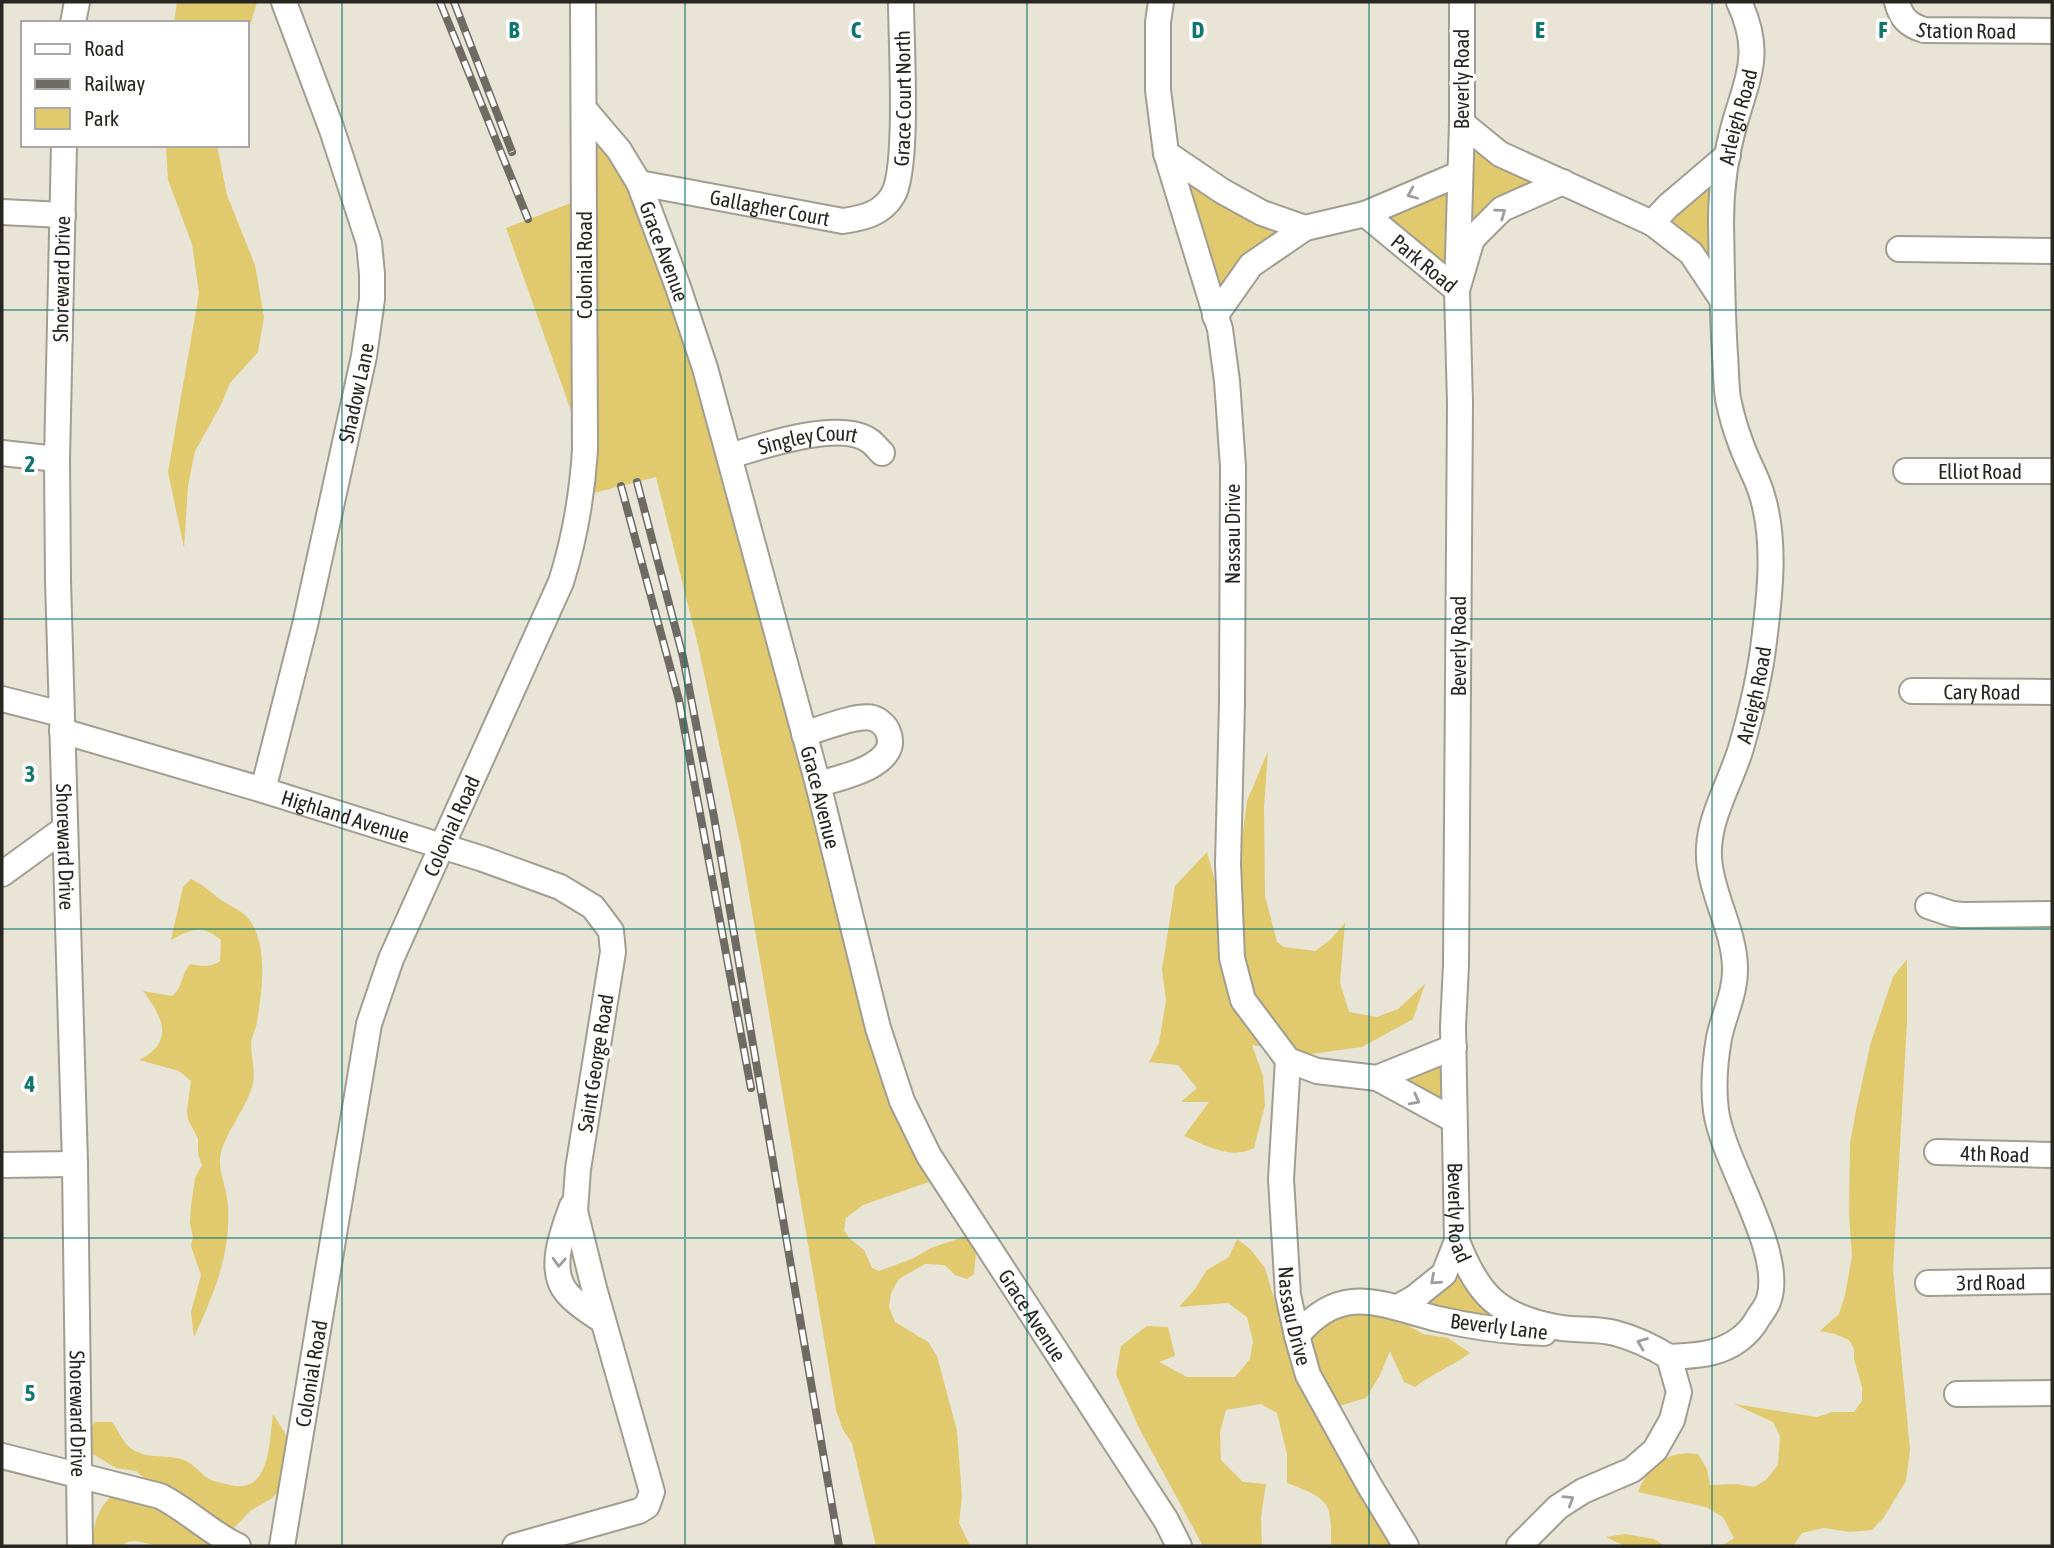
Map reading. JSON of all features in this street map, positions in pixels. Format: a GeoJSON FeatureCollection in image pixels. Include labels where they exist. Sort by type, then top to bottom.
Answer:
{"type":"FeatureCollection","features":[{"type":"Feature","properties":{"kind":"street"},"geometry":{"type":"LineString","coordinates":[[73,21],[77,2]]}},
{"type":"Feature","properties":{"kind":"street","name":"Shadow Lane"},"geometry":{"type":"LineString","coordinates":[[263,790],[305,625],[364,356],[372,299],[369,243],[332,130],[284,2]]}},
{"type":"Feature","properties":{"kind":"street"},"geometry":{"type":"LineString","coordinates":[[583,2],[585,110]]}},
{"type":"Feature","properties":{"kind":"street","name":"Grace Court North"},"geometry":{"type":"LineString","coordinates":[[894,194],[899,181],[902,149],[901,2]]}},
{"type":"Feature","properties":{"kind":"street","name":"Nassau Drive"},"geometry":{"type":"LineString","coordinates":[[1161,2],[1158,22],[1158,90],[1166,153],[1220,329],[1227,381],[1233,467],[1228,864],[1232,958],[1243,1000],[1288,1060],[1281,1179],[1287,1296],[1308,1375],[1406,1546]]}},
{"type":"Feature","properties":{"kind":"street","name":"Beverly Road"},"geometry":{"type":"LineString","coordinates":[[1462,2],[1462,123],[1457,290],[1460,404],[1454,1120],[1457,1241],[1469,1272],[1479,1285]]}},
{"type":"Feature","properties":{"kind":"street","name":"Arleigh Road"},"geometry":{"type":"LineString","coordinates":[[1673,1373],[1741,1339],[1752,1330],[1768,1300],[1771,1283],[1764,1239],[1724,1146],[1716,1113],[1714,1088],[1719,1038],[1731,997],[1735,969],[1733,950],[1710,867],[1709,840],[1714,819],[1740,752],[1755,693],[1764,641],[1770,559],[1768,520],[1762,494],[1739,440],[1728,395],[1721,298],[1721,219],[1728,155],[1735,122],[1748,85],[1752,54],[1746,17],[1739,2]]}},
{"type":"Feature","properties":{"kind":"street","name":"Station Road"},"geometry":{"type":"LineString","coordinates":[[1897,2],[1900,13],[1911,26],[1924,30],[2052,31]]}},
{"type":"Feature","properties":{"kind":"street","name":"Grace Avenue"},"geometry":{"type":"LineString","coordinates":[[585,110],[619,150],[639,183],[705,368],[818,784],[872,1002],[902,1101],[929,1156],[1159,1508],[1179,1546]]}},
{"type":"Feature","properties":{"kind":"street","name":"Colonial Road"},"geometry":{"type":"LineString","coordinates":[[282,1546],[369,1024],[391,960],[561,582],[572,548],[580,509],[585,450],[585,110]]}},
{"type":"Feature","properties":{"kind":"street"},"geometry":{"type":"LineString","coordinates":[[1462,123],[1500,154],[1652,223],[1692,253],[1721,298]]}},
{"type":"Feature","properties":{"kind":"street","name":"Shoreward Drive"},"geometry":{"type":"LineString","coordinates":[[64,147],[57,459],[61,723],[75,1164],[80,1546]]}},
{"type":"Feature","properties":{"kind":"street"},"geometry":{"type":"LineString","coordinates":[[1166,153],[1262,213],[1305,228]]}},
{"type":"Feature","properties":{"kind":"street"},"geometry":{"type":"LineString","coordinates":[[1652,223],[1728,155]]}},
{"type":"Feature","properties":{"kind":"street","name":"Park Road"},"geometry":{"type":"LineString","coordinates":[[1216,316],[1251,265],[1305,228],[1365,214],[1459,174]]}},
{"type":"Feature","properties":{"kind":"street","name":"Gallagher Court"},"geometry":{"type":"LineString","coordinates":[[639,183],[843,221],[865,217],[881,209],[894,194]]}},
{"type":"Feature","properties":{"kind":"street","name":"Park Road"},"geometry":{"type":"LineString","coordinates":[[1365,214],[1457,290],[1472,239],[1502,209],[1563,183]]}},
{"type":"Feature","properties":{"kind":"street"},"geometry":{"type":"LineString","coordinates":[[2,212],[63,215]]}},
{"type":"Feature","properties":{"kind":"street"},"geometry":{"type":"LineString","coordinates":[[1899,249],[2052,251]]}},
{"type":"Feature","properties":{"kind":"street","name":"Singley Court"},"geometry":{"type":"LineString","coordinates":[[730,456],[786,439],[829,433],[851,434],[869,439],[882,453]]}},
{"type":"Feature","properties":{"kind":"street"},"geometry":{"type":"LineString","coordinates":[[2,453],[57,459]]}},
{"type":"Feature","properties":{"kind":"street","name":"Elliot Road"},"geometry":{"type":"LineString","coordinates":[[1906,471],[2052,471]]}},
{"type":"Feature","properties":{"kind":"street","name":"Cary Road"},"geometry":{"type":"LineString","coordinates":[[1912,691],[2052,692]]}},
{"type":"Feature","properties":{"kind":"street","name":"Highland Avenue"},"geometry":{"type":"LineString","coordinates":[[2,699],[61,723],[483,859],[560,887],[593,907],[611,931]]}},
{"type":"Feature","properties":{"kind":"street"},"geometry":{"type":"LineString","coordinates":[[804,734],[861,718],[874,718],[884,725],[888,733],[890,746],[882,758],[858,772],[818,784]]}},
{"type":"Feature","properties":{"kind":"street"},"geometry":{"type":"LineString","coordinates":[[2,874],[64,829]]}},
{"type":"Feature","properties":{"kind":"street"},"geometry":{"type":"LineString","coordinates":[[1928,906],[1956,915],[2052,914]]}},
{"type":"Feature","properties":{"kind":"street","name":"Saint George Road"},"geometry":{"type":"LineString","coordinates":[[514,1546],[639,1511],[649,1502],[651,1488],[578,1228],[578,1169],[613,952],[611,931]]}},
{"type":"Feature","properties":{"kind":"street"},"geometry":{"type":"LineString","coordinates":[[1377,1078],[1454,1047]]}},
{"type":"Feature","properties":{"kind":"street"},"geometry":{"type":"LineString","coordinates":[[1288,1060],[1317,1071],[1377,1078],[1454,1120]]}},
{"type":"Feature","properties":{"kind":"street","name":"4th Road"},"geometry":{"type":"LineString","coordinates":[[1937,1152],[2052,1155]]}},
{"type":"Feature","properties":{"kind":"street"},"geometry":{"type":"LineString","coordinates":[[2,1165],[75,1164]]}},
{"type":"Feature","properties":{"kind":"street","name":"Beverly Lane"},"geometry":{"type":"LineString","coordinates":[[1398,1307],[1415,1298],[1444,1274],[1457,1241]]}},
{"type":"Feature","properties":{"kind":"street","name":"3rd Road"},"geometry":{"type":"LineString","coordinates":[[1928,1283],[2052,1282]]}},
{"type":"Feature","properties":{"kind":"street","name":"Beverly Lane"},"geometry":{"type":"LineString","coordinates":[[1479,1285],[1487,1296],[1512,1314],[1557,1327],[1614,1333],[1639,1342],[1673,1373]]}},
{"type":"Feature","properties":{"kind":"street","name":"Beverly Lane"},"geometry":{"type":"LineString","coordinates":[[1297,1336],[1314,1318],[1336,1306],[1366,1301],[1384,1303],[1438,1319],[1503,1331],[1552,1334],[1601,1331]]}},
{"type":"Feature","properties":{"kind":"street","name":"Arleigh Road"},"geometry":{"type":"LineString","coordinates":[[1673,1373],[1714,1352]]}},
{"type":"Feature","properties":{"kind":"street","name":"Arleigh Road"},"geometry":{"type":"LineString","coordinates":[[1519,1546],[1558,1507],[1583,1491],[1632,1470],[1655,1450],[1672,1420],[1673,1373]]}},
{"type":"Feature","properties":{"kind":"street"},"geometry":{"type":"LineString","coordinates":[[1957,1394],[2052,1393]]}},
{"type":"Feature","properties":{"kind":"street"},"geometry":{"type":"LineString","coordinates":[[2,1456],[160,1496],[180,1506],[224,1539],[238,1546]]}},
{"type":"Feature","properties":{"kind":"green space"},"geometry":{"type":"Polygon","coordinates":[[[177,2],[257,2],[248,33],[248,21],[174,21],[177,2]]]}},
{"type":"Feature","properties":{"kind":"green space"},"geometry":{"type":"Polygon","coordinates":[[[585,110],[602,128],[678,287],[878,1028],[943,1177],[863,1205],[846,1218],[844,1230],[849,1238],[864,1250],[872,1268],[879,1271],[969,1235],[977,1240],[974,1274],[967,1279],[955,1275],[945,1265],[925,1264],[899,1279],[891,1293],[889,1307],[895,1322],[928,1342],[937,1356],[957,1431],[962,1497],[959,1523],[970,1546],[876,1546],[852,1443],[843,1430],[836,1410],[741,847],[698,645],[656,477],[582,496],[585,450],[506,228],[584,198],[585,110]]]}},
{"type":"Feature","properties":{"kind":"green space"},"geometry":{"type":"Polygon","coordinates":[[[1462,123],[1563,182],[1502,209],[1457,290],[1365,214],[1459,174],[1462,123]]]}},
{"type":"Feature","properties":{"kind":"green space"},"geometry":{"type":"Polygon","coordinates":[[[166,147],[217,147],[227,195],[255,265],[264,317],[258,352],[230,383],[195,451],[188,486],[184,548],[168,472],[199,293],[192,244],[168,180],[166,147]]]}},
{"type":"Feature","properties":{"kind":"green space"},"geometry":{"type":"Polygon","coordinates":[[[1166,153],[1305,228],[1215,316],[1166,153]]]}},
{"type":"Feature","properties":{"kind":"green space"},"geometry":{"type":"Polygon","coordinates":[[[1728,155],[1721,298],[1652,224],[1728,155]]]}},
{"type":"Feature","properties":{"kind":"green space"},"geometry":{"type":"Polygon","coordinates":[[[1268,751],[1264,808],[1265,896],[1277,942],[1284,947],[1315,951],[1330,940],[1345,923],[1340,983],[1349,1012],[1377,1017],[1398,1009],[1425,984],[1413,1019],[1362,1047],[1311,1054],[1252,1045],[1263,1076],[1265,1105],[1254,1148],[1237,1153],[1210,1147],[1184,1136],[1209,1102],[1181,1102],[1197,1088],[1178,1065],[1149,1062],[1159,1043],[1166,1000],[1162,970],[1175,886],[1207,852],[1215,881],[1217,927],[1239,862],[1247,801],[1268,751]]]}},
{"type":"Feature","properties":{"kind":"green space"},"geometry":{"type":"Polygon","coordinates":[[[191,879],[248,918],[259,941],[262,968],[259,1010],[251,1042],[253,1084],[220,1158],[228,1205],[224,1257],[194,1337],[191,1312],[201,1275],[191,1246],[193,1237],[190,1223],[195,1178],[202,1165],[198,1154],[198,1139],[188,1119],[191,1081],[179,1071],[139,1060],[158,1045],[162,1028],[156,1010],[143,991],[172,996],[190,964],[209,966],[220,961],[221,940],[208,932],[191,931],[171,940],[183,887],[191,879]]]}},
{"type":"Feature","properties":{"kind":"green space"},"geometry":{"type":"Polygon","coordinates":[[[1907,959],[1907,1022],[1893,1270],[1910,1450],[1906,1481],[1884,1517],[1872,1530],[1850,1532],[1824,1528],[1802,1533],[1793,1546],[1722,1546],[1734,1538],[1723,1517],[1706,1507],[1638,1492],[1648,1474],[1661,1461],[1688,1453],[1698,1454],[1707,1469],[1710,1485],[1735,1484],[1754,1487],[1766,1480],[1778,1465],[1780,1436],[1773,1422],[1734,1404],[1817,1417],[1832,1412],[1854,1412],[1862,1401],[1862,1387],[1854,1349],[1849,1340],[1820,1331],[1839,1314],[1852,1256],[1849,1215],[1850,1143],[1871,1042],[1893,977],[1907,959]]]}},
{"type":"Feature","properties":{"kind":"green space"},"geometry":{"type":"Polygon","coordinates":[[[1454,1047],[1454,1120],[1377,1078],[1454,1047]]]}},
{"type":"Feature","properties":{"kind":"green space"},"geometry":{"type":"Polygon","coordinates":[[[1237,1239],[1250,1249],[1265,1268],[1275,1302],[1305,1334],[1335,1310],[1387,1313],[1423,1334],[1448,1338],[1470,1353],[1415,1387],[1404,1382],[1390,1351],[1366,1398],[1317,1408],[1393,1546],[1331,1546],[1329,1511],[1320,1498],[1287,1483],[1287,1454],[1277,1413],[1261,1404],[1226,1410],[1220,1432],[1221,1460],[1243,1482],[1266,1484],[1261,1517],[1262,1546],[1203,1546],[1138,1426],[1116,1374],[1121,1346],[1147,1326],[1168,1327],[1175,1356],[1159,1362],[1187,1377],[1235,1377],[1250,1359],[1253,1341],[1247,1317],[1228,1303],[1179,1307],[1207,1270],[1229,1257],[1237,1239]]]}},
{"type":"Feature","properties":{"kind":"green space"},"geometry":{"type":"Polygon","coordinates":[[[1457,1241],[1487,1296],[1557,1327],[1438,1319],[1414,1298],[1457,1241]]]}},
{"type":"Feature","properties":{"kind":"green space"},"geometry":{"type":"Polygon","coordinates":[[[273,1414],[286,1435],[286,1475],[282,1488],[272,1498],[250,1511],[232,1530],[226,1546],[159,1546],[136,1541],[122,1546],[91,1546],[96,1519],[106,1502],[111,1497],[128,1498],[150,1483],[136,1471],[116,1468],[88,1451],[86,1433],[95,1422],[112,1422],[133,1450],[147,1455],[184,1460],[209,1479],[243,1486],[253,1482],[261,1474],[268,1451],[273,1414]]]}},
{"type":"Feature","properties":{"kind":"green space"},"geometry":{"type":"Polygon","coordinates":[[[1625,1534],[1654,1539],[1665,1546],[1625,1546],[1606,1537],[1625,1534]]]}},
{"type":"Feature","properties":{"kind":"railway"},"geometry":{"type":"LineString","coordinates":[[440,2],[528,219]]}},
{"type":"Feature","properties":{"kind":"railway"},"geometry":{"type":"LineString","coordinates":[[454,2],[512,152]]}},
{"type":"Feature","properties":{"kind":"railway"},"geometry":{"type":"LineString","coordinates":[[637,482],[683,657],[714,817],[839,1546]]}},
{"type":"Feature","properties":{"kind":"railway"},"geometry":{"type":"LineString","coordinates":[[621,486],[679,700],[751,1088]]}}]}
